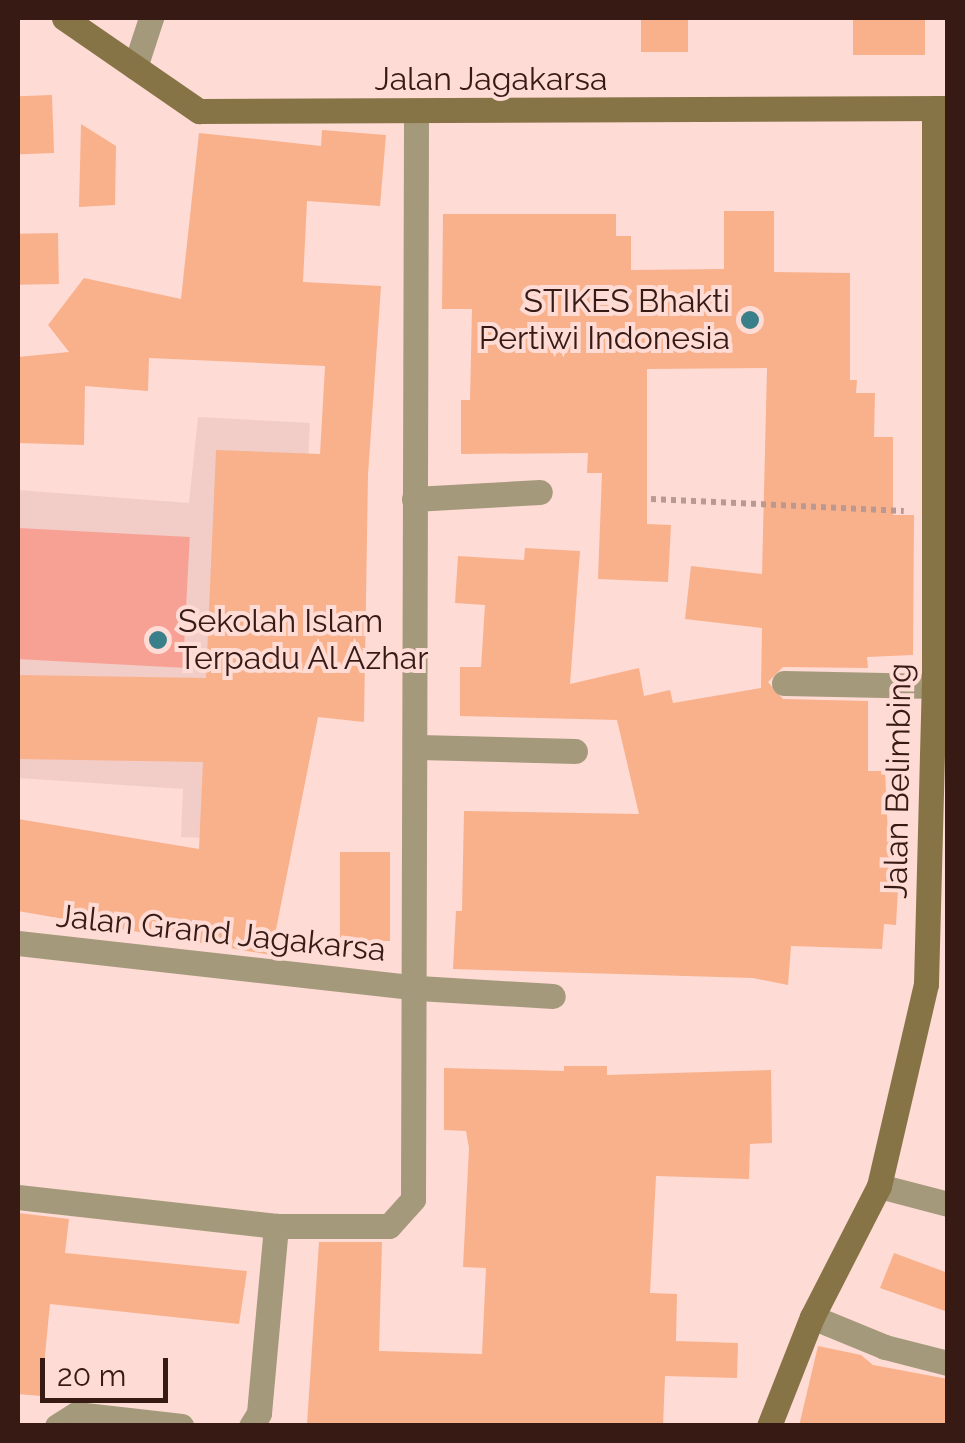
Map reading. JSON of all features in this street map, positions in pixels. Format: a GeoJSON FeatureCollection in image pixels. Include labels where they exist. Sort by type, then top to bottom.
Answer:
{"type":"FeatureCollection","features":[{"type":"Feature","properties":{"kind":"street","name":"Jalan Jagakarsa"},"geometry":{"type":"LineString","coordinates":[[64,18],[200,110],[941,108]]}},
{"type":"Feature","properties":{"kind":"street"},"geometry":{"type":"LineString","coordinates":[[136,67],[151,18]]}},
{"type":"Feature","properties":{"kind":"street","name":"Jalan Belimbing"},"geometry":{"type":"LineString","coordinates":[[769,1426],[812,1317],[880,1186],[926,984],[938,694],[935,511],[941,108]]}},
{"type":"Feature","properties":{"kind":"street","name":"Jalan Grand Jagakarsa"},"geometry":{"type":"LineString","coordinates":[[18,1197],[276,1226],[388,1226],[403,1218],[413,1199],[419,746],[414,499],[416,112]]}},
{"type":"Feature","properties":{"kind":"street"},"geometry":{"type":"LineString","coordinates":[[414,499],[540,492]]}},
{"type":"Feature","properties":{"kind":"street"},"geometry":{"type":"LineString","coordinates":[[784,683],[938,694]]}},
{"type":"Feature","properties":{"kind":"street"},"geometry":{"type":"LineString","coordinates":[[419,746],[574,751]]}},
{"type":"Feature","properties":{"kind":"street","name":"Jalan Grand Jagakarsa"},"geometry":{"type":"LineString","coordinates":[[18,943],[418,988],[553,996]]}},
{"type":"Feature","properties":{"kind":"street"},"geometry":{"type":"LineString","coordinates":[[880,1186],[948,1204]]}},
{"type":"Feature","properties":{"kind":"street"},"geometry":{"type":"LineString","coordinates":[[252,1426],[259,1413],[276,1226]]}},
{"type":"Feature","properties":{"kind":"street"},"geometry":{"type":"LineString","coordinates":[[812,1317],[884,1347],[948,1363]]}},
{"type":"Feature","properties":{"kind":"street"},"geometry":{"type":"LineString","coordinates":[[57,1426],[76,1414],[180,1426]]}},
{"type":"Feature","properties":{"kind":"path"},"geometry":{"type":"LineString","coordinates":[[651,499],[935,511]]}},
{"type":"Feature","properties":{"kind":"shaded area","name":"Sekolah Islam Terpadu Al Azhar"},"geometry":{"type":"Polygon","coordinates":[[[198,417],[310,423],[289,842],[181,837],[183,789],[18,778],[18,490],[189,503],[198,417]]]}},
{"type":"Feature","properties":{"kind":"shaded area"},"geometry":{"type":"Polygon","coordinates":[[[18,528],[190,537],[183,668],[18,659],[18,528]]]}},
{"type":"Feature","properties":{"kind":"building"},"geometry":{"type":"Polygon","coordinates":[[[641,18],[688,18],[688,52],[641,52],[641,18]]]}},
{"type":"Feature","properties":{"kind":"building"},"geometry":{"type":"Polygon","coordinates":[[[853,18],[925,18],[925,55],[853,55],[853,18]]]}},
{"type":"Feature","properties":{"kind":"building"},"geometry":{"type":"Polygon","coordinates":[[[52,95],[54,153],[20,154],[18,96],[52,95]]]}},
{"type":"Feature","properties":{"kind":"building"},"geometry":{"type":"Polygon","coordinates":[[[81,124],[116,146],[115,205],[79,207],[81,124]]]}},
{"type":"Feature","properties":{"kind":"building"},"geometry":{"type":"Polygon","coordinates":[[[322,130],[386,135],[380,206],[307,201],[303,282],[381,286],[368,475],[364,722],[318,717],[271,955],[18,911],[18,819],[199,849],[203,762],[18,759],[18,675],[206,678],[216,450],[320,454],[325,366],[149,358],[148,391],[85,386],[84,445],[18,443],[18,357],[69,352],[48,325],[84,278],[181,299],[199,133],[321,146],[322,130]]]}},
{"type":"Feature","properties":{"kind":"building"},"geometry":{"type":"Polygon","coordinates":[[[724,211],[774,211],[774,272],[850,273],[850,380],[857,380],[856,393],[875,393],[874,437],[893,437],[893,515],[914,515],[913,655],[867,657],[868,668],[783,667],[768,682],[783,699],[868,701],[868,771],[885,771],[888,835],[901,835],[896,925],[884,924],[882,949],[791,946],[788,985],[753,978],[453,969],[456,911],[462,911],[464,811],[639,814],[617,720],[460,716],[460,667],[481,667],[485,605],[455,603],[458,556],[524,560],[525,548],[580,551],[570,684],[639,668],[644,696],[670,690],[673,703],[761,688],[762,628],[685,619],[691,566],[762,574],[767,368],[647,369],[647,524],[671,525],[668,582],[598,579],[602,473],[587,473],[588,453],[461,454],[461,400],[470,400],[472,309],[442,309],[443,214],[616,214],[616,236],[631,236],[631,270],[724,269],[724,211]]]}},
{"type":"Feature","properties":{"kind":"building"},"geometry":{"type":"Polygon","coordinates":[[[58,233],[59,284],[19,285],[18,234],[58,233]]]}},
{"type":"Feature","properties":{"kind":"building"},"geometry":{"type":"Polygon","coordinates":[[[340,852],[390,852],[390,941],[340,941],[340,852]]]}},
{"type":"Feature","properties":{"kind":"building"},"geometry":{"type":"Polygon","coordinates":[[[564,1066],[607,1066],[607,1075],[771,1070],[772,1143],[750,1144],[749,1179],[656,1176],[650,1293],[677,1294],[676,1341],[738,1343],[737,1378],[665,1376],[663,1426],[307,1424],[319,1242],[382,1242],[379,1351],[482,1354],[486,1268],[463,1267],[469,1148],[466,1131],[444,1130],[444,1068],[564,1071],[564,1066]]]}},
{"type":"Feature","properties":{"kind":"building"},"geometry":{"type":"Polygon","coordinates":[[[18,1213],[69,1219],[65,1253],[247,1271],[239,1324],[50,1304],[41,1396],[18,1394],[18,1213]]]}},
{"type":"Feature","properties":{"kind":"building"},"geometry":{"type":"Polygon","coordinates":[[[894,1253],[948,1273],[948,1312],[880,1288],[894,1253]]]}},
{"type":"Feature","properties":{"kind":"building"},"geometry":{"type":"Polygon","coordinates":[[[818,1346],[861,1355],[873,1365],[948,1379],[948,1426],[799,1426],[818,1346]]]}},
{"type":"Feature","properties":{"kind":"place","name":"STIKES Bhakti Pertiwi Indonesia"},"geometry":{"type":"Point","coordinates":[750,320]}},
{"type":"Feature","properties":{"kind":"place","name":"Sekolah Islam Terpadu Al Azhar"},"geometry":{"type":"Point","coordinates":[158,640]}}]}
